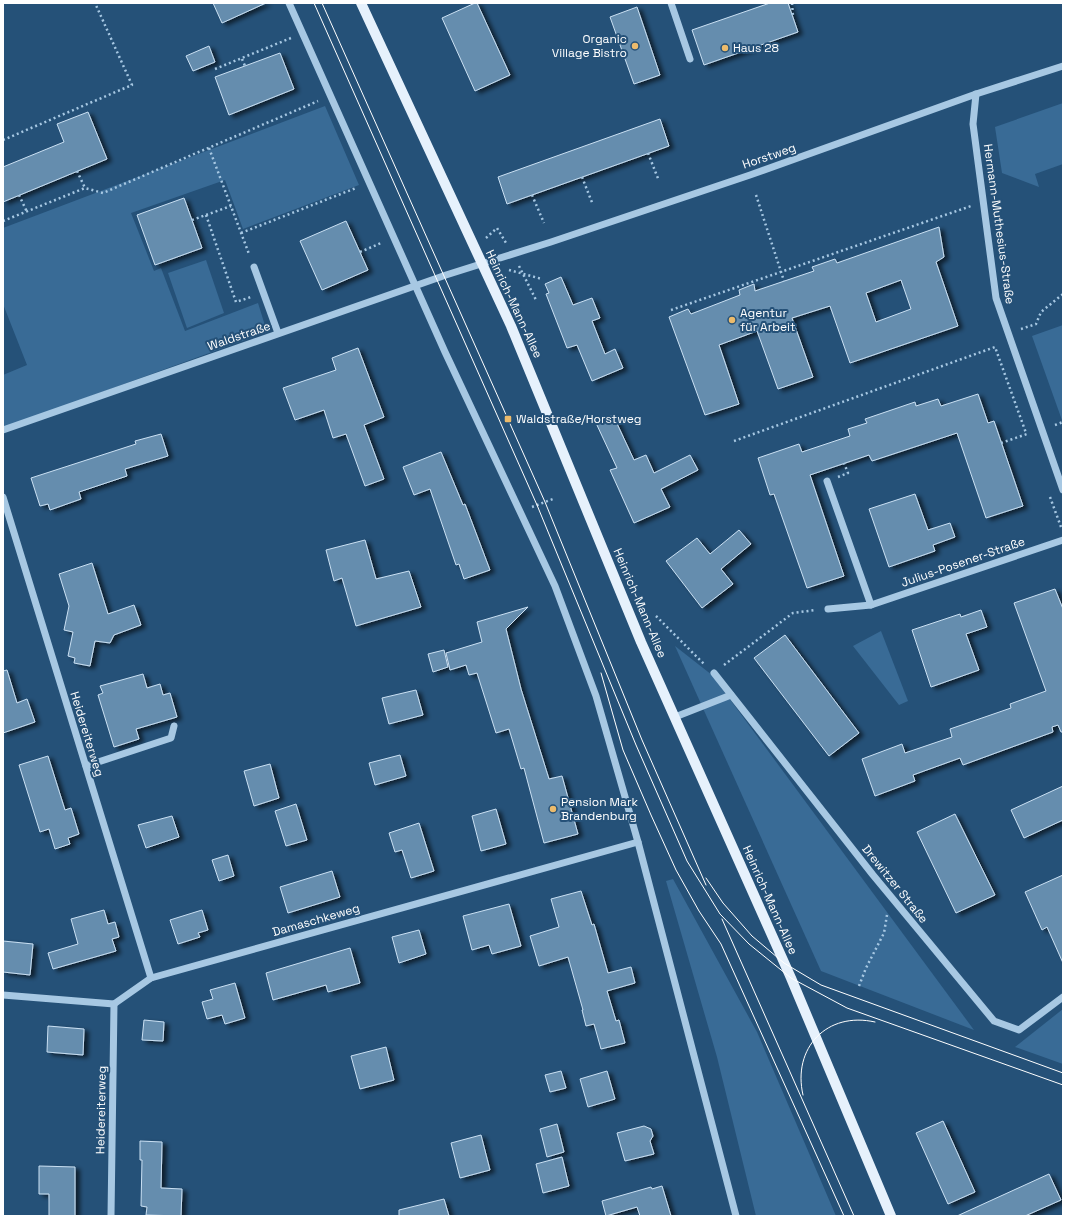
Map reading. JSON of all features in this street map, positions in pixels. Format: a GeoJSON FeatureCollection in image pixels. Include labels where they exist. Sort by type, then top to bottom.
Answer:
{"type":"FeatureCollection","features":[{"type":"Feature","properties":{"kind":"main road","name":"Heinrich-Mann-Allee"},"geometry":{"type":"LineString","coordinates":[[361,3],[511,326],[641,642],[791,978],[891,1216]]}},
{"type":"Feature","properties":{"kind":"street"},"geometry":{"type":"LineString","coordinates":[[289,3],[415,286],[555,586],[596,696],[638,842],[736,1216]]}},
{"type":"Feature","properties":{"kind":"street"},"geometry":{"type":"LineString","coordinates":[[671,3],[690,59]]}},
{"type":"Feature","properties":{"kind":"street","name":"Horstweg"},"geometry":{"type":"LineString","coordinates":[[481,263],[551,242],[750,175],[976,94],[1063,66]]}},
{"type":"Feature","properties":{"kind":"street","name":"Hermann-Muthesius-Straße"},"geometry":{"type":"LineString","coordinates":[[976,94],[973,124],[996,298],[1063,490]]}},
{"type":"Feature","properties":{"kind":"street","name":"Waldstraße"},"geometry":{"type":"LineString","coordinates":[[3,430],[481,263]]}},
{"type":"Feature","properties":{"kind":"street"},"geometry":{"type":"LineString","coordinates":[[254,267],[278,333]]}},
{"type":"Feature","properties":{"kind":"street"},"geometry":{"type":"LineString","coordinates":[[827,481],[871,605]]}},
{"type":"Feature","properties":{"kind":"street","name":"Heidereiterweg"},"geometry":{"type":"LineString","coordinates":[[3,497],[151,978]]}},
{"type":"Feature","properties":{"kind":"street","name":"Julius-Posener-Straße"},"geometry":{"type":"LineString","coordinates":[[828,609],[871,605],[1063,540]]}},
{"type":"Feature","properties":{"kind":"street","name":"Drewitzer Straße"},"geometry":{"type":"LineString","coordinates":[[714,673],[891,897],[994,1021],[1019,1030],[1063,997]]}},
{"type":"Feature","properties":{"kind":"street"},"geometry":{"type":"LineString","coordinates":[[675,717],[731,695]]}},
{"type":"Feature","properties":{"kind":"street"},"geometry":{"type":"LineString","coordinates":[[86,766],[171,738],[174,726]]}},
{"type":"Feature","properties":{"kind":"street","name":"Damaschkeweg"},"geometry":{"type":"LineString","coordinates":[[114,1004],[151,978],[638,842]]}},
{"type":"Feature","properties":{"kind":"street"},"geometry":{"type":"LineString","coordinates":[[3,995],[114,1004]]}},
{"type":"Feature","properties":{"kind":"street","name":"Heidereiterweg"},"geometry":{"type":"LineString","coordinates":[[111,1216],[114,1004]]}},
{"type":"Feature","properties":{"kind":"path"},"geometry":{"type":"LineString","coordinates":[[3,140],[132,85],[95,3]]}},
{"type":"Feature","properties":{"kind":"path"},"geometry":{"type":"LineString","coordinates":[[792,3],[793,16]]}},
{"type":"Feature","properties":{"kind":"path"},"geometry":{"type":"LineString","coordinates":[[215,69],[292,38]]}},
{"type":"Feature","properties":{"kind":"path"},"geometry":{"type":"LineString","coordinates":[[242,59],[245,66]]}},
{"type":"Feature","properties":{"kind":"path"},"geometry":{"type":"LineString","coordinates":[[3,222],[84,189],[103,194],[319,101]]}},
{"type":"Feature","properties":{"kind":"path"},"geometry":{"type":"LineString","coordinates":[[209,148],[254,267]]}},
{"type":"Feature","properties":{"kind":"path"},"geometry":{"type":"LineString","coordinates":[[648,153],[659,181]]}},
{"type":"Feature","properties":{"kind":"path"},"geometry":{"type":"LineString","coordinates":[[77,172],[84,189]]}},
{"type":"Feature","properties":{"kind":"path"},"geometry":{"type":"LineString","coordinates":[[582,177],[593,205]]}},
{"type":"Feature","properties":{"kind":"path"},"geometry":{"type":"LineString","coordinates":[[241,232],[358,187]]}},
{"type":"Feature","properties":{"kind":"path"},"geometry":{"type":"LineString","coordinates":[[19,195],[27,212]]}},
{"type":"Feature","properties":{"kind":"path"},"geometry":{"type":"LineString","coordinates":[[532,195],[544,223]]}},
{"type":"Feature","properties":{"kind":"path"},"geometry":{"type":"LineString","coordinates":[[756,195],[784,281]]}},
{"type":"Feature","properties":{"kind":"path"},"geometry":{"type":"LineString","coordinates":[[671,310],[984,202]]}},
{"type":"Feature","properties":{"kind":"path"},"geometry":{"type":"LineString","coordinates":[[192,220],[231,206]]}},
{"type":"Feature","properties":{"kind":"path"},"geometry":{"type":"LineString","coordinates":[[206,215],[236,302],[263,292]]}},
{"type":"Feature","properties":{"kind":"path"},"geometry":{"type":"LineString","coordinates":[[360,252],[382,242]]}},
{"type":"Feature","properties":{"kind":"path"},"geometry":{"type":"LineString","coordinates":[[1008,333],[1036,324],[1041,312],[1063,294]]}},
{"type":"Feature","properties":{"kind":"path"},"geometry":{"type":"LineString","coordinates":[[734,441],[995,347],[1030,441]]}},
{"type":"Feature","properties":{"kind":"path"},"geometry":{"type":"LineString","coordinates":[[1048,490],[1063,533]]}},
{"type":"Feature","properties":{"kind":"path"},"geometry":{"type":"LineString","coordinates":[[520,512],[553,499]]}},
{"type":"Feature","properties":{"kind":"path"},"geometry":{"type":"LineString","coordinates":[[656,616],[714,673],[794,613],[828,609]]}},
{"type":"Feature","properties":{"kind":"path"},"geometry":{"type":"LineString","coordinates":[[859,986],[866,968],[884,933],[891,897]]}},
{"type":"Feature","properties":{"kind":"shaded area"},"geometry":{"type":"Polygon","coordinates":[[[1063,103],[1063,164],[1035,174],[1039,187],[1002,173],[995,127],[1063,103]]]}},
{"type":"Feature","properties":{"kind":"shaded area"},"geometry":{"type":"Polygon","coordinates":[[[325,106],[359,185],[243,229],[225,180],[131,213],[154,271],[161,268],[185,331],[258,303],[267,332],[3,428],[3,375],[27,365],[3,304],[3,228],[325,106]]]}},
{"type":"Feature","properties":{"kind":"shaded area"},"geometry":{"type":"Polygon","coordinates":[[[206,260],[224,313],[187,328],[168,273],[206,260]]]}},
{"type":"Feature","properties":{"kind":"shaded area"},"geometry":{"type":"Polygon","coordinates":[[[1063,325],[1063,423],[1032,336],[1063,325]]]}},
{"type":"Feature","properties":{"kind":"shaded area"},"geometry":{"type":"Polygon","coordinates":[[[881,631],[908,701],[899,705],[853,646],[881,631]]]}},
{"type":"Feature","properties":{"kind":"shaded area"},"geometry":{"type":"Polygon","coordinates":[[[675,646],[712,675],[974,1030],[821,971],[675,646]]]}},
{"type":"Feature","properties":{"kind":"shaded area"},"geometry":{"type":"Polygon","coordinates":[[[673,879],[757,1032],[836,1216],[756,1216],[717,1057],[666,881],[673,879]]]}},
{"type":"Feature","properties":{"kind":"shaded area"},"geometry":{"type":"Polygon","coordinates":[[[1063,1009],[1063,1064],[1015,1047],[1063,1009]]]}},
{"type":"Feature","properties":{"kind":"building"},"geometry":{"type":"Polygon","coordinates":[[[213,3],[266,3],[222,23],[213,3]]]}},
{"type":"Feature","properties":{"kind":"building"},"geometry":{"type":"Polygon","coordinates":[[[477,3],[510,75],[475,91],[442,18],[477,3]]]}},
{"type":"Feature","properties":{"kind":"building","name":"Haus 28"},"geometry":{"type":"Polygon","coordinates":[[[770,3],[788,3],[798,32],[704,65],[692,30],[770,3]]]}},
{"type":"Feature","properties":{"kind":"building","name":"Organic Village Bistro"},"geometry":{"type":"Polygon","coordinates":[[[637,7],[660,75],[634,84],[610,17],[637,7]]]}},
{"type":"Feature","properties":{"kind":"building"},"geometry":{"type":"Polygon","coordinates":[[[209,46],[215,62],[193,71],[186,56],[209,46]]]}},
{"type":"Feature","properties":{"kind":"building"},"geometry":{"type":"Polygon","coordinates":[[[280,53],[294,89],[229,115],[215,77],[280,53]]]}},
{"type":"Feature","properties":{"kind":"building"},"geometry":{"type":"Polygon","coordinates":[[[88,112],[107,159],[3,202],[3,167],[64,142],[57,124],[88,112]]]}},
{"type":"Feature","properties":{"kind":"building"},"geometry":{"type":"Polygon","coordinates":[[[660,119],[669,146],[507,204],[498,177],[660,119]]]}},
{"type":"Feature","properties":{"kind":"building"},"geometry":{"type":"Polygon","coordinates":[[[184,198],[202,248],[155,265],[137,215],[184,198]]]}},
{"type":"Feature","properties":{"kind":"building"},"geometry":{"type":"Polygon","coordinates":[[[346,221],[368,270],[322,290],[300,241],[346,221]]]}},
{"type":"Feature","properties":{"kind":"building","name":"Agentur für Arbeit"},"geometry":{"type":"Polygon","coordinates":[[[939,227],[944,257],[936,262],[958,326],[850,363],[830,306],[792,318],[813,377],[778,389],[757,331],[719,345],[739,404],[705,415],[669,317],[688,309],[691,314],[740,295],[739,290],[754,284],[755,291],[814,271],[812,267],[835,259],[837,263],[939,227]],[[901,280],[866,293],[876,322],[911,309],[901,280]]]}},
{"type":"Feature","properties":{"kind":"building"},"geometry":{"type":"Polygon","coordinates":[[[561,277],[573,305],[592,298],[600,318],[592,321],[605,354],[615,349],[623,368],[592,381],[577,345],[567,348],[546,294],[549,293],[545,284],[561,277]]]}},
{"type":"Feature","properties":{"kind":"building"},"geometry":{"type":"Polygon","coordinates":[[[358,348],[384,417],[364,425],[384,479],[365,486],[346,434],[333,438],[324,410],[295,420],[283,388],[336,370],[332,358],[358,348]]]}},
{"type":"Feature","properties":{"kind":"building"},"geometry":{"type":"Polygon","coordinates":[[[978,394],[988,423],[994,421],[1023,506],[986,518],[957,433],[872,461],[869,455],[810,475],[844,576],[807,588],[774,494],[770,495],[758,458],[799,444],[802,452],[850,436],[848,429],[867,423],[865,419],[915,402],[916,406],[938,399],[941,406],[978,394]]]}},
{"type":"Feature","properties":{"kind":"building"},"geometry":{"type":"Polygon","coordinates":[[[613,415],[634,460],[646,455],[654,473],[690,455],[698,470],[661,489],[670,507],[634,523],[610,470],[617,468],[596,423],[613,415]]]}},
{"type":"Feature","properties":{"kind":"building"},"geometry":{"type":"Polygon","coordinates":[[[161,434],[168,456],[125,469],[127,476],[79,492],[81,499],[50,510],[48,504],[40,506],[31,478],[136,444],[135,441],[161,434]]]}},
{"type":"Feature","properties":{"kind":"building"},"geometry":{"type":"Polygon","coordinates":[[[441,452],[463,505],[465,504],[490,570],[464,579],[459,564],[456,565],[430,489],[414,495],[403,467],[441,452]]]}},
{"type":"Feature","properties":{"kind":"building"},"geometry":{"type":"Polygon","coordinates":[[[915,494],[928,530],[950,523],[955,537],[933,545],[935,551],[889,567],[869,509],[915,494]]]}},
{"type":"Feature","properties":{"kind":"building"},"geometry":{"type":"Polygon","coordinates":[[[739,530],[751,544],[721,569],[733,584],[702,608],[666,561],[697,538],[710,554],[739,530]]]}},
{"type":"Feature","properties":{"kind":"building"},"geometry":{"type":"Polygon","coordinates":[[[365,540],[376,579],[409,571],[421,607],[356,626],[342,578],[334,581],[326,550],[365,540]]]}},
{"type":"Feature","properties":{"kind":"building"},"geometry":{"type":"Polygon","coordinates":[[[92,563],[108,614],[134,605],[141,625],[114,635],[110,643],[95,641],[90,666],[74,663],[75,658],[68,656],[73,632],[64,630],[69,606],[59,574],[92,563]]]}},
{"type":"Feature","properties":{"kind":"building"},"geometry":{"type":"Polygon","coordinates":[[[1055,589],[1063,609],[1063,732],[1061,732],[1058,725],[1052,727],[1053,732],[963,765],[960,758],[913,775],[915,781],[875,796],[862,759],[902,744],[905,753],[952,737],[950,729],[1011,708],[1010,704],[1046,691],[1014,603],[1055,589]]]}},
{"type":"Feature","properties":{"kind":"building"},"geometry":{"type":"Polygon","coordinates":[[[528,607],[506,629],[521,689],[549,779],[562,776],[578,834],[544,843],[524,768],[521,769],[509,729],[496,733],[477,673],[469,675],[466,665],[450,670],[446,653],[482,642],[477,622],[528,607]]]}},
{"type":"Feature","properties":{"kind":"building"},"geometry":{"type":"Polygon","coordinates":[[[981,610],[987,627],[966,634],[979,670],[931,687],[912,630],[960,614],[961,617],[981,610]]]}},
{"type":"Feature","properties":{"kind":"building"},"geometry":{"type":"Polygon","coordinates":[[[785,635],[859,733],[829,756],[754,658],[785,635]]]}},
{"type":"Feature","properties":{"kind":"building"},"geometry":{"type":"Polygon","coordinates":[[[444,650],[448,667],[433,672],[428,654],[444,650]]]}},
{"type":"Feature","properties":{"kind":"building"},"geometry":{"type":"Polygon","coordinates":[[[7,670],[17,703],[27,699],[35,722],[3,733],[3,671],[7,670]]]}},
{"type":"Feature","properties":{"kind":"building"},"geometry":{"type":"Polygon","coordinates":[[[143,674],[147,688],[160,684],[163,695],[170,693],[177,717],[136,729],[139,739],[114,747],[98,695],[103,693],[100,686],[143,674]]]}},
{"type":"Feature","properties":{"kind":"building"},"geometry":{"type":"Polygon","coordinates":[[[416,690],[423,715],[389,724],[382,698],[416,690]]]}},
{"type":"Feature","properties":{"kind":"building"},"geometry":{"type":"Polygon","coordinates":[[[400,755],[406,776],[375,785],[369,763],[400,755]]]}},
{"type":"Feature","properties":{"kind":"building"},"geometry":{"type":"Polygon","coordinates":[[[48,756],[65,810],[71,808],[79,834],[68,838],[70,844],[55,849],[49,829],[40,832],[19,765],[48,756]]]}},
{"type":"Feature","properties":{"kind":"building"},"geometry":{"type":"Polygon","coordinates":[[[270,764],[279,798],[254,806],[244,771],[270,764]]]}},
{"type":"Feature","properties":{"kind":"building"},"geometry":{"type":"Polygon","coordinates":[[[1063,786],[1063,820],[1024,838],[1011,810],[1063,786]]]}},
{"type":"Feature","properties":{"kind":"building"},"geometry":{"type":"Polygon","coordinates":[[[296,804],[307,840],[286,846],[275,811],[296,804]]]}},
{"type":"Feature","properties":{"kind":"building"},"geometry":{"type":"Polygon","coordinates":[[[496,809],[506,844],[481,851],[472,816],[496,809]]]}},
{"type":"Feature","properties":{"kind":"building"},"geometry":{"type":"Polygon","coordinates":[[[955,814],[995,895],[956,913],[917,832],[955,814]]]}},
{"type":"Feature","properties":{"kind":"building"},"geometry":{"type":"Polygon","coordinates":[[[172,816],[179,837],[146,848],[138,825],[172,816]]]}},
{"type":"Feature","properties":{"kind":"building"},"geometry":{"type":"Polygon","coordinates":[[[419,823],[434,871],[411,878],[402,850],[395,852],[389,833],[419,823]]]}},
{"type":"Feature","properties":{"kind":"building"},"geometry":{"type":"Polygon","coordinates":[[[228,855],[234,876],[219,881],[212,860],[228,855]]]}},
{"type":"Feature","properties":{"kind":"building"},"geometry":{"type":"Polygon","coordinates":[[[332,871],[340,897],[288,913],[280,887],[332,871]]]}},
{"type":"Feature","properties":{"kind":"building"},"geometry":{"type":"Polygon","coordinates":[[[1063,875],[1063,963],[1047,927],[1042,930],[1025,892],[1063,875]]]}},
{"type":"Feature","properties":{"kind":"building"},"geometry":{"type":"Polygon","coordinates":[[[581,891],[592,925],[594,924],[608,973],[631,967],[635,983],[607,991],[616,1021],[619,1020],[625,1043],[601,1049],[594,1024],[586,1026],[568,957],[539,966],[530,936],[559,927],[551,899],[581,891]]]}},
{"type":"Feature","properties":{"kind":"building"},"geometry":{"type":"Polygon","coordinates":[[[509,904],[521,946],[492,954],[489,945],[472,950],[463,916],[509,904]]]}},
{"type":"Feature","properties":{"kind":"building"},"geometry":{"type":"Polygon","coordinates":[[[104,910],[108,924],[115,922],[119,937],[112,939],[116,951],[53,969],[48,953],[78,944],[71,919],[104,910]]]}},
{"type":"Feature","properties":{"kind":"building"},"geometry":{"type":"Polygon","coordinates":[[[202,910],[208,930],[198,933],[200,937],[178,944],[170,920],[202,910]]]}},
{"type":"Feature","properties":{"kind":"building"},"geometry":{"type":"Polygon","coordinates":[[[419,930],[426,954],[399,963],[392,937],[419,930]]]}},
{"type":"Feature","properties":{"kind":"building"},"geometry":{"type":"Polygon","coordinates":[[[3,941],[33,944],[30,975],[3,972],[3,941]]]}},
{"type":"Feature","properties":{"kind":"building"},"geometry":{"type":"Polygon","coordinates":[[[350,948],[360,983],[328,992],[326,985],[273,1000],[266,973],[350,948]]]}},
{"type":"Feature","properties":{"kind":"building"},"geometry":{"type":"Polygon","coordinates":[[[235,983],[245,1018],[225,1024],[222,1015],[207,1019],[202,1002],[213,999],[210,990],[235,983]]]}},
{"type":"Feature","properties":{"kind":"building"},"geometry":{"type":"Polygon","coordinates":[[[144,1020],[164,1022],[163,1041],[142,1040],[144,1020]]]}},
{"type":"Feature","properties":{"kind":"building"},"geometry":{"type":"Polygon","coordinates":[[[48,1026],[84,1029],[83,1055],[47,1052],[48,1026]]]}},
{"type":"Feature","properties":{"kind":"building"},"geometry":{"type":"Polygon","coordinates":[[[386,1047],[394,1080],[360,1089],[351,1056],[386,1047]]]}},
{"type":"Feature","properties":{"kind":"building"},"geometry":{"type":"Polygon","coordinates":[[[561,1071],[566,1088],[550,1092],[545,1075],[561,1071]]]}},
{"type":"Feature","properties":{"kind":"building"},"geometry":{"type":"Polygon","coordinates":[[[607,1071],[615,1099],[588,1107],[580,1079],[607,1071]]]}},
{"type":"Feature","properties":{"kind":"building"},"geometry":{"type":"Polygon","coordinates":[[[943,1121],[975,1192],[948,1204],[916,1133],[943,1121]]]}},
{"type":"Feature","properties":{"kind":"building"},"geometry":{"type":"Polygon","coordinates":[[[557,1124],[564,1152],[547,1157],[540,1129],[557,1124]]]}},
{"type":"Feature","properties":{"kind":"building"},"geometry":{"type":"Polygon","coordinates":[[[644,1126],[651,1129],[653,1136],[650,1141],[654,1154],[625,1161],[617,1133],[644,1126]]]}},
{"type":"Feature","properties":{"kind":"building"},"geometry":{"type":"Polygon","coordinates":[[[481,1135],[490,1170],[460,1178],[451,1143],[481,1135]]]}},
{"type":"Feature","properties":{"kind":"building"},"geometry":{"type":"Polygon","coordinates":[[[140,1141],[162,1142],[161,1188],[182,1189],[181,1216],[146,1215],[147,1207],[141,1206],[142,1160],[140,1160],[140,1141]]]}},
{"type":"Feature","properties":{"kind":"building"},"geometry":{"type":"Polygon","coordinates":[[[562,1157],[569,1186],[543,1193],[536,1164],[562,1157]]]}},
{"type":"Feature","properties":{"kind":"building"},"geometry":{"type":"Polygon","coordinates":[[[39,1166],[75,1167],[75,1216],[49,1216],[49,1194],[39,1194],[39,1166]]]}},
{"type":"Feature","properties":{"kind":"building"},"geometry":{"type":"Polygon","coordinates":[[[1049,1174],[1061,1200],[1025,1216],[957,1216],[1049,1174]]]}},
{"type":"Feature","properties":{"kind":"building"},"geometry":{"type":"Polygon","coordinates":[[[662,1186],[671,1216],[640,1216],[637,1207],[606,1216],[602,1201],[651,1187],[652,1189],[662,1186]]]}},
{"type":"Feature","properties":{"kind":"building"},"geometry":{"type":"Polygon","coordinates":[[[444,1199],[449,1216],[399,1216],[399,1210],[444,1199]]]}},
{"type":"Feature","properties":{"kind":"tram line"},"geometry":{"type":"LineString","coordinates":[[314,3],[537,505],[636,745],[687,861],[720,914],[749,944],[791,978],[847,1008],[1063,1085]]}},
{"type":"Feature","properties":{"kind":"tram line"},"geometry":{"type":"LineString","coordinates":[[322,3],[545,502],[642,740],[706,885]]}},
{"type":"Feature","properties":{"kind":"tram line"},"geometry":{"type":"LineString","coordinates":[[601,673],[623,750],[651,815],[676,870],[699,911],[721,944],[844,1216]]}},
{"type":"Feature","properties":{"kind":"tram line"},"geometry":{"type":"LineString","coordinates":[[706,878],[723,903],[752,936],[784,963],[821,985],[1063,1073]]}},
{"type":"Feature","properties":{"kind":"tram line"},"geometry":{"type":"LineString","coordinates":[[722,919],[854,1216]]}},
{"type":"Feature","properties":{"kind":"tram line"},"geometry":{"type":"LineString","coordinates":[[803,1095],[801,1078],[803,1062],[808,1048],[817,1037],[828,1028],[842,1022],[858,1020],[875,1022]]}},
{"type":"Feature","properties":{"kind":"place","name":"Organic Village Bistro"},"geometry":{"type":"Point","coordinates":[635,46]}},
{"type":"Feature","properties":{"kind":"place","name":"Haus 28"},"geometry":{"type":"Point","coordinates":[725,48]}},
{"type":"Feature","properties":{"kind":"place","name":"Agentur für Arbeit"},"geometry":{"type":"Point","coordinates":[732,320]}},
{"type":"Feature","properties":{"kind":"place","name":"Waldstraße/Horstweg"},"geometry":{"type":"Point","coordinates":[508,419]}},
{"type":"Feature","properties":{"kind":"place","name":"Pension Mark Brandenburg"},"geometry":{"type":"Point","coordinates":[553,809]}}]}
